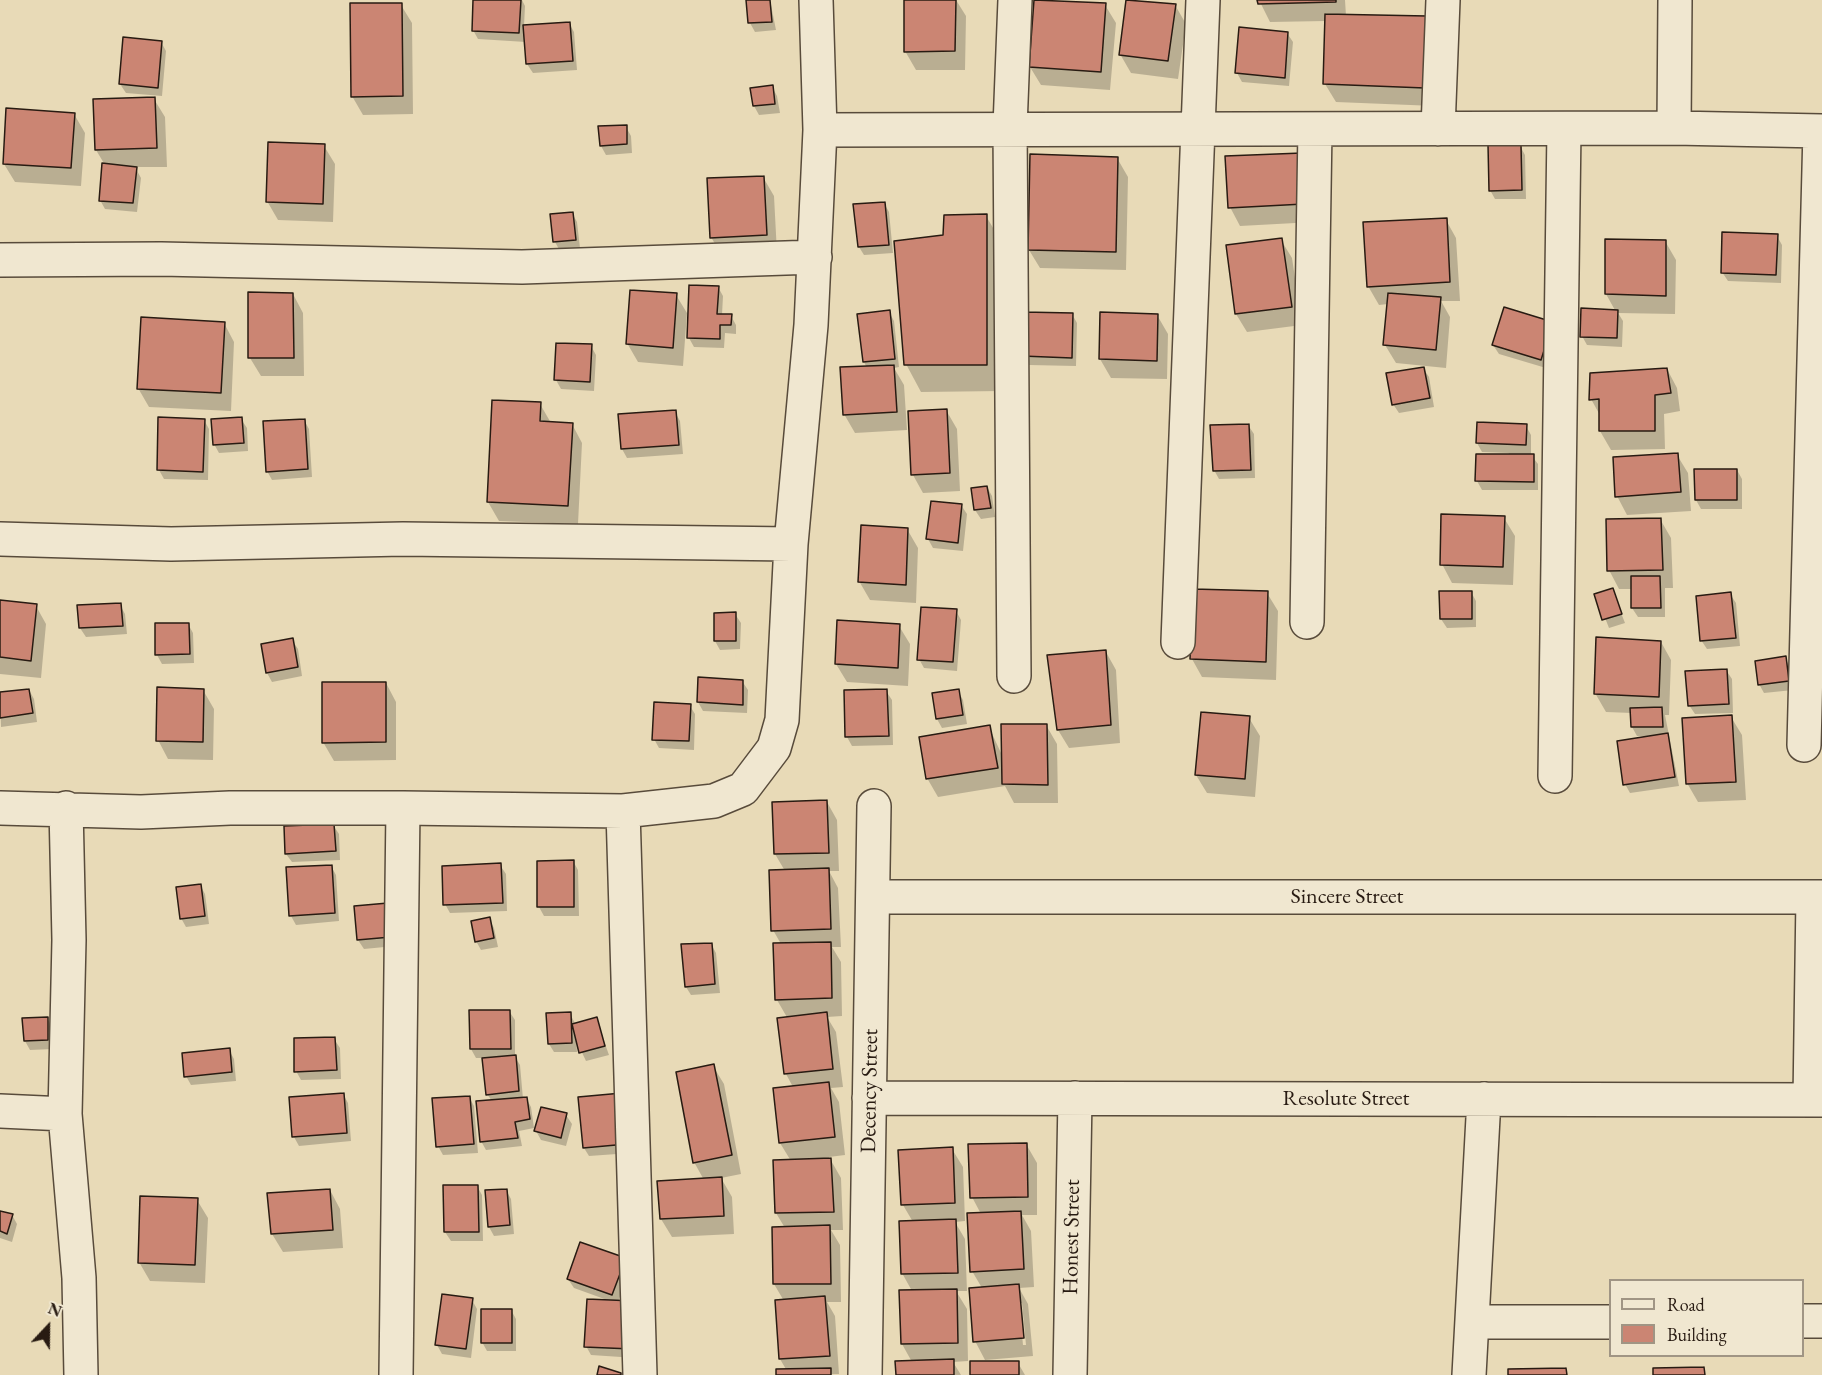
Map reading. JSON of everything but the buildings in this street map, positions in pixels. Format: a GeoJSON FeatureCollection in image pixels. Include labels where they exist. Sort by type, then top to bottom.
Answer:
{"type":"FeatureCollection","features":[{"type":"Feature","properties":{"kind":"street"},"geometry":{"type":"LineString","coordinates":[[0,808],[66,808],[141,812],[230,808],[623,811],[714,801],[743,789],[774,748],[782,720],[791,544],[815,257],[820,130],[816,0]]}},
{"type":"Feature","properties":{"kind":"street"},"geometry":{"type":"LineString","coordinates":[[1014,676],[1010,127],[1015,0]]}},
{"type":"Feature","properties":{"kind":"street"},"geometry":{"type":"LineString","coordinates":[[1178,642],[1203,0]]}},
{"type":"Feature","properties":{"kind":"street"},"geometry":{"type":"LineString","coordinates":[[1438,129],[1443,0]]}},
{"type":"Feature","properties":{"kind":"street"},"geometry":{"type":"LineString","coordinates":[[1674,128],[1675,0]]}},
{"type":"Feature","properties":{"kind":"street"},"geometry":{"type":"LineString","coordinates":[[820,130],[1010,127],[1674,128],[1821,131],[1804,745]]}},
{"type":"Feature","properties":{"kind":"street"},"geometry":{"type":"LineString","coordinates":[[1307,622],[1315,129]]}},
{"type":"Feature","properties":{"kind":"street"},"geometry":{"type":"LineString","coordinates":[[1555,776],[1564,129]]}},
{"type":"Feature","properties":{"kind":"street"},"geometry":{"type":"LineString","coordinates":[[0,260],[161,259],[522,267],[815,257]]}},
{"type":"Feature","properties":{"kind":"street"},"geometry":{"type":"LineString","coordinates":[[0,539],[171,544],[403,539],[791,544]]}},
{"type":"Feature","properties":{"kind":"street","name":"Decency Street"},"geometry":{"type":"LineString","coordinates":[[865,1375],[874,806]]}},
{"type":"Feature","properties":{"kind":"street"},"geometry":{"type":"LineString","coordinates":[[66,808],[69,940],[65,1114],[79,1278],[81,1375]]}},
{"type":"Feature","properties":{"kind":"street"},"geometry":{"type":"LineString","coordinates":[[396,1375],[403,808]]}},
{"type":"Feature","properties":{"kind":"street"},"geometry":{"type":"LineString","coordinates":[[623,811],[640,1375]]}},
{"type":"Feature","properties":{"kind":"street","name":"Sincere Street"},"geometry":{"type":"LineString","coordinates":[[873,897],[1818,897]]}},
{"type":"Feature","properties":{"kind":"street"},"geometry":{"type":"LineString","coordinates":[[1816,1100],[1818,897]]}},
{"type":"Feature","properties":{"kind":"street","name":"Resolute Street"},"geometry":{"type":"LineString","coordinates":[[869,1098],[1816,1100]]}},
{"type":"Feature","properties":{"kind":"street","name":"Honest Street"},"geometry":{"type":"LineString","coordinates":[[1070,1375],[1075,1098]]}},
{"type":"Feature","properties":{"kind":"street"},"geometry":{"type":"LineString","coordinates":[[1469,1375],[1484,1099]]}},
{"type":"Feature","properties":{"kind":"street"},"geometry":{"type":"LineString","coordinates":[[0,1111],[65,1114]]}},
{"type":"Feature","properties":{"kind":"street"},"geometry":{"type":"LineString","coordinates":[[1804,1321],[1822,1321]]}},
{"type":"Feature","properties":{"kind":"street"},"geometry":{"type":"LineString","coordinates":[[1472,1322],[1609,1322]]}}]}
